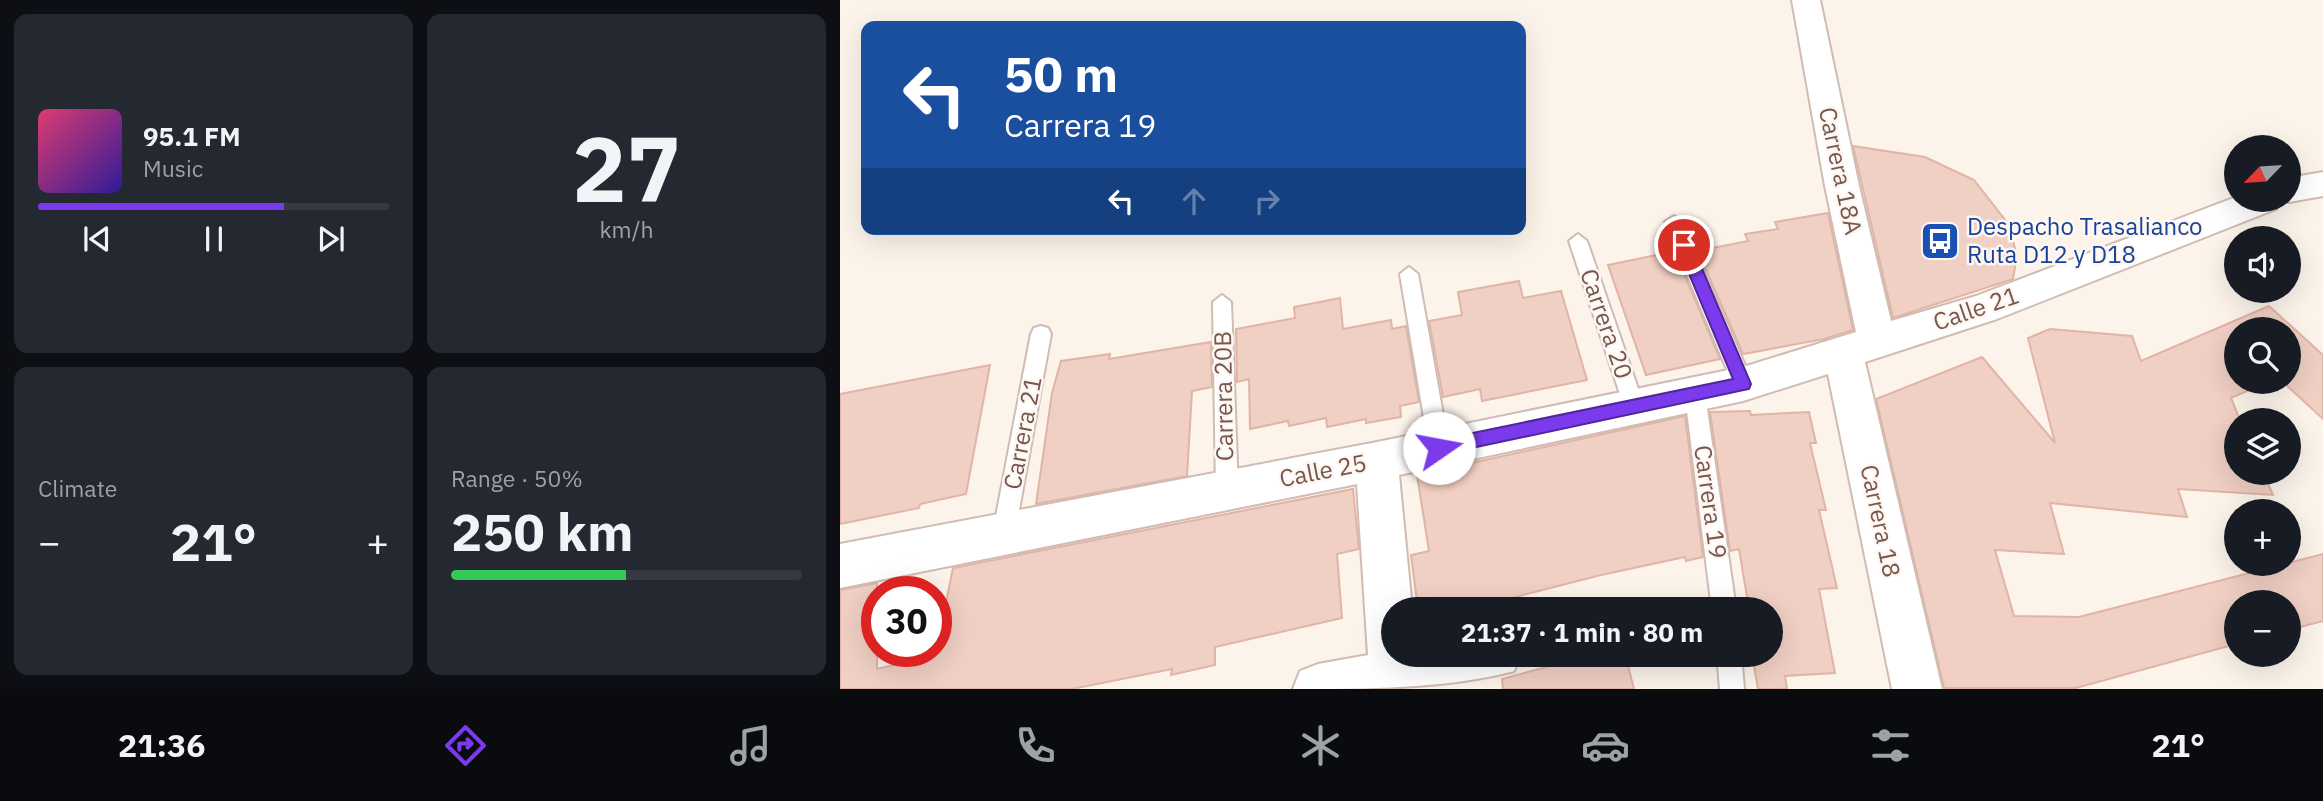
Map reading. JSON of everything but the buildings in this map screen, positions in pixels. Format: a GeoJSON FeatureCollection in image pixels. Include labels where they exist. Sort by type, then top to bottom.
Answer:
{"type":"FeatureCollection","features":[{"type":"Feature","properties":{"kind":"street","name":"Carrera 18A"},"geometry":{"type":"LineString","coordinates":[[1806,0],[1842,186],[1860,347]]}},
{"type":"Feature","properties":{"kind":"street"},"geometry":{"type":"LineString","coordinates":[[2301,188],[2323,184]]}},
{"type":"Feature","properties":{"kind":"street","name":"Calle 21"},"geometry":{"type":"LineString","coordinates":[[1860,347],[1984,308],[2233,212]]}},
{"type":"Feature","properties":{"kind":"street","name":"Calle 25"},"geometry":{"type":"LineString","coordinates":[[840,566],[1377,461],[1695,395],[1743,384],[1860,347]]}},
{"type":"Feature","properties":{"kind":"street","name":"Carrera 18"},"geometry":{"type":"LineString","coordinates":[[1860,347],[1917,689]]}},
{"type":"Feature","properties":{"kind":"street"},"geometry":{"type":"LineString","coordinates":[[1377,461],[1394,681]]}},
{"type":"Feature","properties":{"kind":"street"},"geometry":{"type":"LineString","coordinates":[[1318,689],[1394,681],[1447,667]]}},
{"type":"Feature","properties":{"kind":"lane"},"geometry":{"type":"LineString","coordinates":[[1674,222],[1743,384]]}},
{"type":"Feature","properties":{"kind":"lane","name":"Carrera 20"},"geometry":{"type":"LineString","coordinates":[[1578,241],[1634,406]]}},
{"type":"Feature","properties":{"kind":"lane"},"geometry":{"type":"LineString","coordinates":[[1409,274],[1439,448]]}},
{"type":"Feature","properties":{"kind":"lane","name":"Carrera 20B"},"geometry":{"type":"LineString","coordinates":[[1222,302],[1227,491]]}},
{"type":"Feature","properties":{"kind":"lane","name":"Carrera 21"},"geometry":{"type":"LineString","coordinates":[[1004,532],[1041,334]]}},
{"type":"Feature","properties":{"kind":"lane","name":"Carrera 19"},"geometry":{"type":"LineString","coordinates":[[1695,395],[1722,597]]}},
{"type":"Feature","properties":{"kind":"lane"},"geometry":{"type":"LineString","coordinates":[[1730,667],[1732,689]]}},
{"type":"Feature","properties":{"kind":"place","name":"Despacho Trasalianco Ruta D12 y D18"},"geometry":{"type":"Point","coordinates":[1940,241]}},
{"type":"Feature","properties":{"kind":"route"},"geometry":{"type":"LineString","coordinates":[[1439,448],[1743,384],[1684,245]]}}]}
